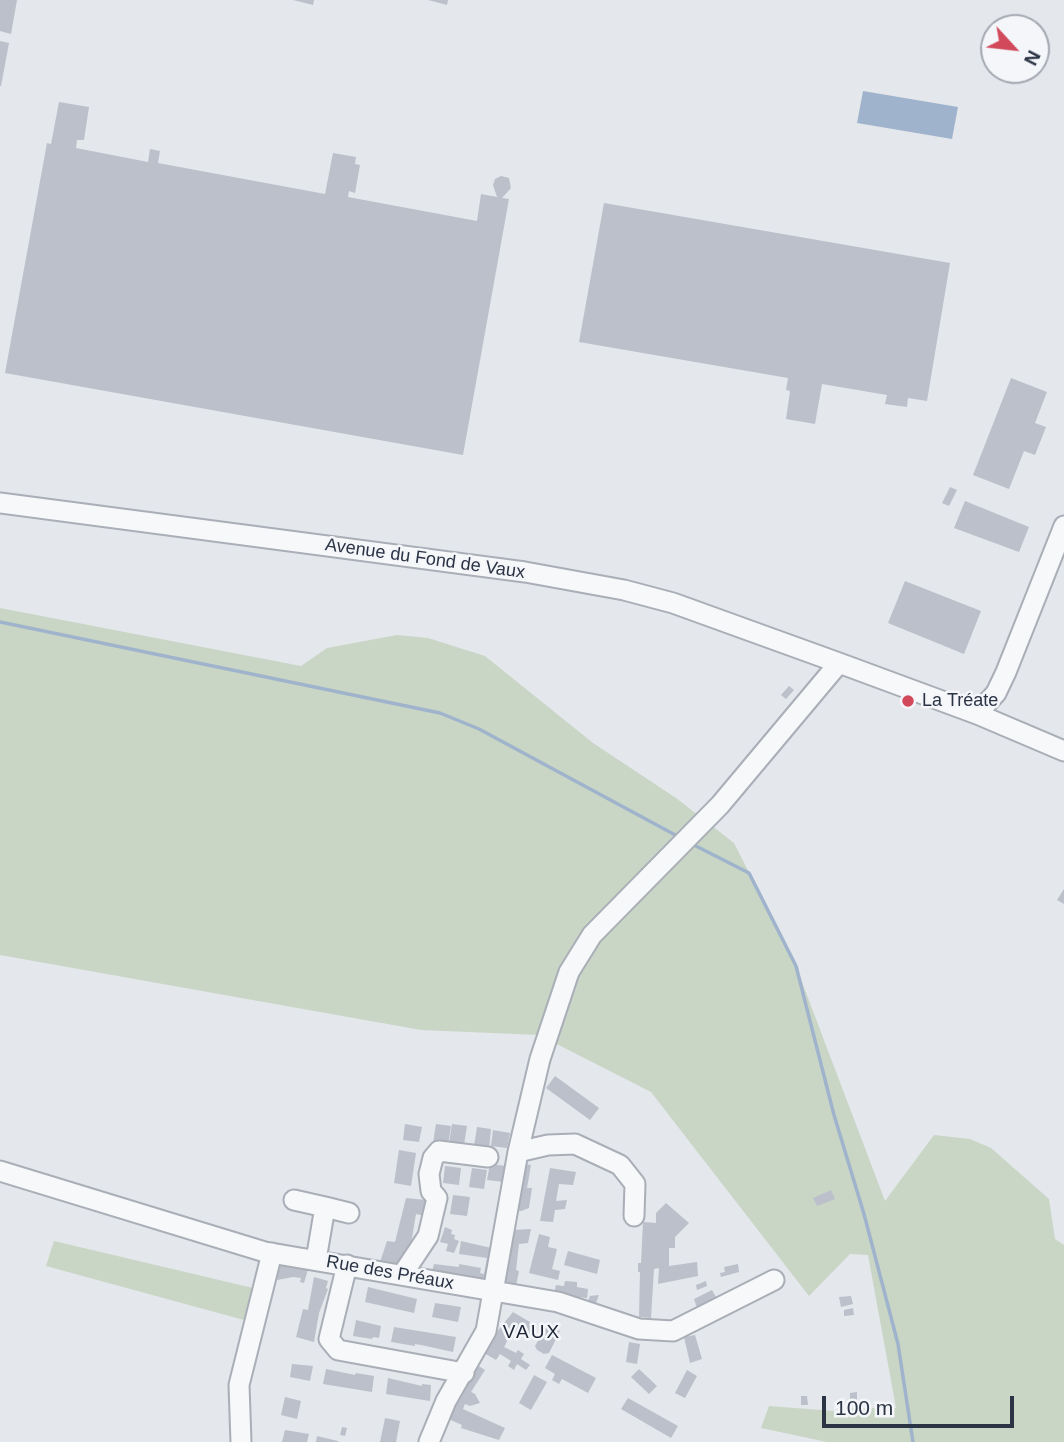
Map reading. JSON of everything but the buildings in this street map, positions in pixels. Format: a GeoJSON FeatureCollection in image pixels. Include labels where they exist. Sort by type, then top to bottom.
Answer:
{"type":"FeatureCollection","features":[{"type":"Feature","properties":{"kind":"street","name":"Avenue du Fond de Vaux"},"geometry":{"type":"LineString","coordinates":[[0,503],[567,579],[624,590],[673,603],[839,663],[977,714],[1064,751]]}},
{"type":"Feature","properties":{"kind":"street"},"geometry":{"type":"LineString","coordinates":[[977,714],[996,693],[1006,672],[1064,526]]}},
{"type":"Feature","properties":{"kind":"street"},"geometry":{"type":"LineString","coordinates":[[429,1442],[446,1401],[486,1331],[518,1152],[540,1059],[569,972],[592,934],[720,805],[839,663]]}},
{"type":"Feature","properties":{"kind":"street"},"geometry":{"type":"LineString","coordinates":[[518,1152],[548,1145],[575,1144],[620,1165],[635,1184],[634,1216]]}},
{"type":"Feature","properties":{"kind":"street"},"geometry":{"type":"LineString","coordinates":[[402,1275],[428,1236],[437,1198],[431,1191],[429,1174],[433,1158],[439,1151],[488,1157]]}},
{"type":"Feature","properties":{"kind":"street","name":"Rue des Préaux"},"geometry":{"type":"LineString","coordinates":[[0,1171],[272,1253],[558,1301],[639,1329],[673,1331],[774,1280]]}},
{"type":"Feature","properties":{"kind":"street"},"geometry":{"type":"LineString","coordinates":[[294,1200],[349,1213]]}},
{"type":"Feature","properties":{"kind":"street"},"geometry":{"type":"LineString","coordinates":[[316,1260],[326,1208]]}},
{"type":"Feature","properties":{"kind":"street"},"geometry":{"type":"LineString","coordinates":[[242,1442],[239,1385],[272,1253]]}},
{"type":"Feature","properties":{"kind":"street"},"geometry":{"type":"LineString","coordinates":[[347,1265],[330,1339],[338,1350],[464,1373]]}},
{"type":"Feature","properties":{"kind":"street"},"geometry":{"type":"LineString","coordinates":[[486,1331],[518,1296]]}},
{"type":"Feature","properties":{"kind":"green space"},"geometry":{"type":"Polygon","coordinates":[[[0,608],[301,666],[327,648],[397,635],[428,638],[485,656],[593,743],[676,798],[734,843],[794,961],[885,1201],[934,1135],[970,1139],[991,1148],[1049,1199],[1055,1239],[1064,1245],[1064,1442],[827,1442],[761,1428],[769,1406],[847,1412],[853,1408],[896,1408],[868,1255],[850,1254],[809,1296],[651,1092],[539,1035],[421,1030],[0,955],[0,608]]]}},
{"type":"Feature","properties":{"kind":"green space"},"geometry":{"type":"Polygon","coordinates":[[[54,1241],[253,1288],[244,1320],[46,1266],[54,1241]]]}},
{"type":"Feature","properties":{"kind":"water"},"geometry":{"type":"Polygon","coordinates":[[[863,91],[958,107],[952,139],[857,123],[863,91]]]}},
{"type":"Feature","properties":{"kind":"waterway"},"geometry":{"type":"LineString","coordinates":[[0,622],[440,713],[479,729],[679,837]]}},
{"type":"Feature","properties":{"kind":"waterway"},"geometry":{"type":"LineString","coordinates":[[692,844],[749,873],[796,966],[834,1115],[864,1214],[898,1344],[913,1442]]}},
{"type":"Feature","properties":{"kind":"place","name":"La Tréate"},"geometry":{"type":"Point","coordinates":[908,701]}},
{"type":"Feature","properties":{"kind":"district","name":"VAUX"},"geometry":{"type":"Point","coordinates":[532,1333]}}]}
